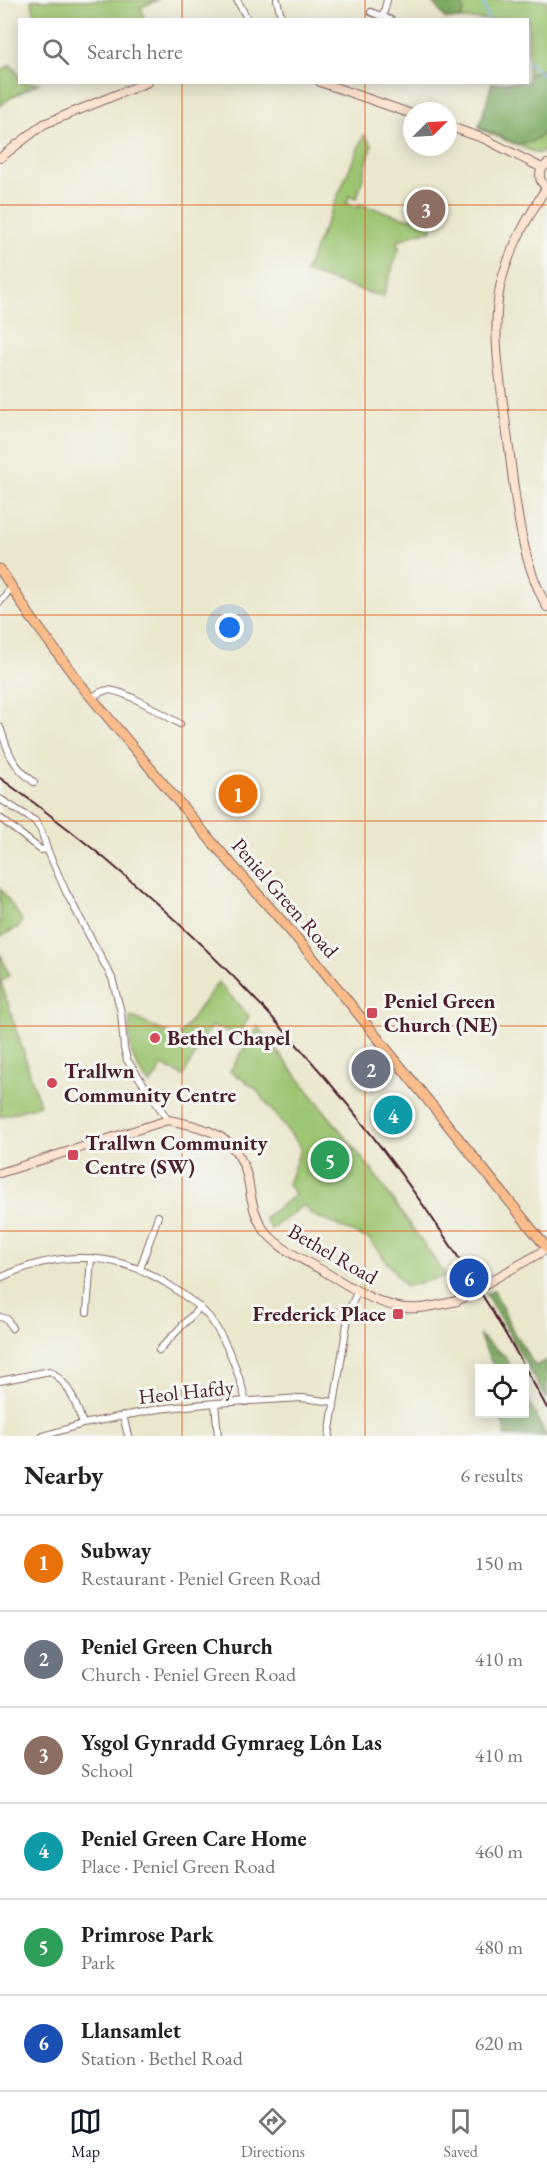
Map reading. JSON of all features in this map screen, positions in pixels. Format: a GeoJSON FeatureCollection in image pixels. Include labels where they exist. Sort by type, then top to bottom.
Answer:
{"type":"FeatureCollection","features":[{"type":"Feature","properties":{"kind":"main road","name":"Peniel Green Road"},"geometry":{"type":"LineString","coordinates":[[0,568],[11,588],[50,644],[92,698],[212,842],[301,943],[544,1237],[547,1249]]}},
{"type":"Feature","properties":{"kind":"street"},"geometry":{"type":"LineString","coordinates":[[237,0],[248,18]]}},
{"type":"Feature","properties":{"kind":"street"},"geometry":{"type":"LineString","coordinates":[[277,0],[282,18]]}},
{"type":"Feature","properties":{"kind":"street"},"geometry":{"type":"LineString","coordinates":[[383,16],[387,0]]}},
{"type":"Feature","properties":{"kind":"street"},"geometry":{"type":"LineString","coordinates":[[371,12],[387,18]]}},
{"type":"Feature","properties":{"kind":"street"},"geometry":{"type":"LineString","coordinates":[[0,158],[44,124],[143,84]]}},
{"type":"Feature","properties":{"kind":"street"},"geometry":{"type":"LineString","coordinates":[[326,84],[403,111]]}},
{"type":"Feature","properties":{"kind":"street"},"geometry":{"type":"LineString","coordinates":[[457,129],[485,139],[544,166],[540,179],[547,188],[530,214],[509,256],[500,288],[495,330],[517,508],[525,550],[540,595],[547,607]]}},
{"type":"Feature","properties":{"kind":"street"},"geometry":{"type":"LineString","coordinates":[[0,602],[11,588]]}},
{"type":"Feature","properties":{"kind":"street"},"geometry":{"type":"LineString","coordinates":[[92,698],[100,692],[110,690],[132,698],[180,724]]}},
{"type":"Feature","properties":{"kind":"street"},"geometry":{"type":"LineString","coordinates":[[0,727],[12,761],[20,772],[34,783]]}},
{"type":"Feature","properties":{"kind":"street"},"geometry":{"type":"LineString","coordinates":[[0,799],[35,821],[41,830],[66,891],[112,978],[121,1012],[123,1048],[127,1060],[168,1120],[0,1173]]}},
{"type":"Feature","properties":{"kind":"street"},"geometry":{"type":"LineString","coordinates":[[0,818],[41,850],[47,849]]}},
{"type":"Feature","properties":{"kind":"street","name":"Bethel Road"},"geometry":{"type":"LineString","coordinates":[[168,1120],[208,1129],[228,1142],[242,1158],[252,1205],[261,1226],[268,1234],[292,1253],[357,1292],[400,1307],[427,1307],[457,1301],[547,1249]]}},
{"type":"Feature","properties":{"kind":"street"},"geometry":{"type":"LineString","coordinates":[[140,1269],[158,1216]]}},
{"type":"Feature","properties":{"kind":"street"},"geometry":{"type":"LineString","coordinates":[[0,1278],[36,1263],[62,1258],[116,1261],[140,1269],[169,1285],[200,1307],[210,1318],[240,1377],[246,1402]]}},
{"type":"Feature","properties":{"kind":"street"},"geometry":{"type":"LineString","coordinates":[[87,1312],[91,1258]]}},
{"type":"Feature","properties":{"kind":"street"},"geometry":{"type":"LineString","coordinates":[[329,1436],[349,1311],[357,1292]]}},
{"type":"Feature","properties":{"kind":"street"},"geometry":{"type":"LineString","coordinates":[[159,1350],[200,1307]]}},
{"type":"Feature","properties":{"kind":"street"},"geometry":{"type":"LineString","coordinates":[[0,1317],[7,1319],[12,1328]]}},
{"type":"Feature","properties":{"kind":"street"},"geometry":{"type":"LineString","coordinates":[[0,1382],[50,1371],[62,1379],[70,1391],[83,1424]]}},
{"type":"Feature","properties":{"kind":"street","name":"Heol Hafdy"},"geometry":{"type":"LineString","coordinates":[[43,1436],[83,1424],[158,1408],[216,1402],[302,1398],[334,1402]]}},
{"type":"Feature","properties":{"kind":"street"},"geometry":{"type":"LineString","coordinates":[[216,1402],[218,1436]]}},
{"type":"Feature","properties":{"kind":"street"},"geometry":{"type":"LineString","coordinates":[[123,1415],[128,1436]]}},
{"type":"Feature","properties":{"kind":"green space"},"geometry":{"type":"Polygon","coordinates":[[[31,0],[159,0],[141,7],[144,18],[36,18],[31,0]]]}},
{"type":"Feature","properties":{"kind":"green space"},"geometry":{"type":"Polygon","coordinates":[[[431,0],[547,0],[547,146],[542,153],[536,153],[479,129],[492,84],[529,84],[529,18],[445,18],[431,0]]]}},
{"type":"Feature","properties":{"kind":"green space"},"geometry":{"type":"Polygon","coordinates":[[[431,0],[459,0],[464,10],[460,18],[445,18],[431,0]]]}},
{"type":"Feature","properties":{"kind":"green space"},"geometry":{"type":"Polygon","coordinates":[[[11,65],[18,75],[18,84],[37,84],[0,106],[0,71],[11,65]]]}},
{"type":"Feature","properties":{"kind":"green space"},"geometry":{"type":"Polygon","coordinates":[[[542,69],[547,81],[547,126],[541,136],[531,142],[517,144],[479,127],[492,84],[529,84],[529,75],[542,69]]]}},
{"type":"Feature","properties":{"kind":"green space"},"geometry":{"type":"Polygon","coordinates":[[[364,135],[372,145],[357,198],[349,196],[347,204],[358,208],[359,204],[409,219],[419,217],[433,222],[431,231],[416,233],[397,242],[399,248],[383,297],[305,272],[364,135]]]}},
{"type":"Feature","properties":{"kind":"green space"},"geometry":{"type":"Polygon","coordinates":[[[0,888],[22,920],[20,926],[0,937],[0,888]]]}},
{"type":"Feature","properties":{"kind":"green space"},"geometry":{"type":"Polygon","coordinates":[[[0,953],[9,975],[1,982],[40,1105],[0,1117],[0,953]]]}},
{"type":"Feature","properties":{"kind":"green space"},"geometry":{"type":"Polygon","coordinates":[[[218,982],[249,1016],[240,1035],[211,1026],[183,1076],[163,1065],[150,1085],[134,1060],[129,1037],[130,1016],[178,1038],[218,982]]]}},
{"type":"Feature","properties":{"kind":"green space"},"geometry":{"type":"Polygon","coordinates":[[[258,1027],[373,1172],[446,1276],[406,1287],[369,1239],[312,1215],[304,1205],[271,1229],[264,1218],[295,1195],[288,1184],[301,1148],[255,1088],[230,1071],[258,1027]]]}},
{"type":"Feature","properties":{"kind":"green space"},"geometry":{"type":"Polygon","coordinates":[[[494,1290],[514,1333],[535,1366],[547,1360],[547,1400],[529,1369],[529,1364],[526,1364],[486,1294],[494,1290]]]}},
{"type":"Feature","properties":{"kind":"green space"},"geometry":{"type":"Polygon","coordinates":[[[479,1335],[505,1356],[509,1364],[492,1364],[479,1335]]]}},
{"type":"Feature","properties":{"kind":"green space"},"geometry":{"type":"Polygon","coordinates":[[[529,1402],[546,1436],[504,1436],[505,1429],[500,1418],[529,1418],[529,1402]]]}},
{"type":"Feature","properties":{"kind":"waterway"},"geometry":{"type":"LineString","coordinates":[[483,0],[488,18]]}},
{"type":"Feature","properties":{"kind":"waterway"},"geometry":{"type":"LineString","coordinates":[[529,63],[547,77]]}},
{"type":"Feature","properties":{"kind":"railway"},"geometry":{"type":"LineString","coordinates":[[0,778],[85,842],[165,911],[240,984],[311,1061],[377,1142],[438,1227],[495,1316],[547,1408]]}},
{"type":"Feature","properties":{"kind":"place","name":"Ysgol Gynradd Gymraeg Lôn Las"},"geometry":{"type":"Point","coordinates":[426,209]}},
{"type":"Feature","properties":{"kind":"place","name":"Subway"},"geometry":{"type":"Point","coordinates":[238,794]}},
{"type":"Feature","properties":{"kind":"place","name":"Peniel Green Church (NE)"},"geometry":{"type":"Point","coordinates":[372,1013]}},
{"type":"Feature","properties":{"kind":"place","name":"Bethel Chapel"},"geometry":{"type":"Point","coordinates":[155,1038]}},
{"type":"Feature","properties":{"kind":"place","name":"Peniel Green Church"},"geometry":{"type":"Point","coordinates":[371,1069]}},
{"type":"Feature","properties":{"kind":"place","name":"Trallwn Community Centre"},"geometry":{"type":"Point","coordinates":[52,1083]}},
{"type":"Feature","properties":{"kind":"place","name":"Peniel Green Care Home"},"geometry":{"type":"Point","coordinates":[393,1115]}},
{"type":"Feature","properties":{"kind":"place","name":"Trallwn Community Centre (SW)"},"geometry":{"type":"Point","coordinates":[73,1155]}},
{"type":"Feature","properties":{"kind":"place","name":"Primrose Park"},"geometry":{"type":"Point","coordinates":[330,1160]}},
{"type":"Feature","properties":{"kind":"place","name":"Llansamlet"},"geometry":{"type":"Point","coordinates":[469,1278]}},
{"type":"Feature","properties":{"kind":"place","name":"Frederick Place"},"geometry":{"type":"Point","coordinates":[398,1314]}}]}
